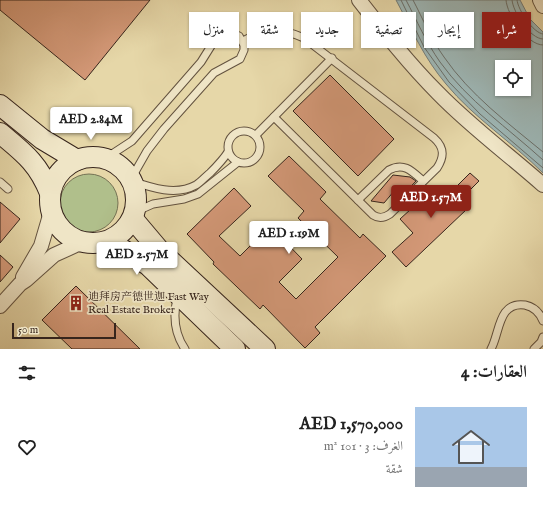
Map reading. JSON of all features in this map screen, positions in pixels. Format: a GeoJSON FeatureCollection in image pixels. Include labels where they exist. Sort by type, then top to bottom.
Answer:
{"type":"FeatureCollection","features":[{"type":"Feature","properties":{"kind":"street"},"geometry":{"type":"LineString","coordinates":[[359,0],[394,44],[438,93],[543,185]]}},
{"type":"Feature","properties":{"kind":"street"},"geometry":{"type":"LineString","coordinates":[[540,0],[543,6]]}},
{"type":"Feature","properties":{"kind":"street"},"geometry":{"type":"LineString","coordinates":[[0,105],[42,139],[77,160]]}},
{"type":"Feature","properties":{"kind":"street"},"geometry":{"type":"LineString","coordinates":[[0,133],[29,158],[45,178],[56,223],[64,232],[73,239],[115,245],[138,257],[235,349]]}},
{"type":"Feature","properties":{"kind":"street"},"geometry":{"type":"LineString","coordinates":[[0,306],[20,284],[54,255],[76,245],[113,240],[128,227],[134,216],[137,196],[132,180],[125,170],[106,158],[91,157],[77,160],[68,165],[59,173],[54,182],[51,202],[40,246],[20,284]]}},
{"type":"Feature","properties":{"kind":"street"},"geometry":{"type":"LineString","coordinates":[[134,216],[140,229],[160,251],[265,349]]}},
{"type":"Feature","properties":{"kind":"lane"},"geometry":{"type":"LineString","coordinates":[[243,41],[266,31],[276,30],[285,31],[304,38],[332,58],[440,144],[443,152],[442,160],[437,168],[387,217],[382,218],[373,215],[274,117]]}},
{"type":"Feature","properties":{"kind":"lane"},"geometry":{"type":"LineString","coordinates":[[106,158],[126,146],[138,134],[201,62],[216,38],[224,33],[230,32],[240,36],[243,41],[244,50],[240,59],[214,73],[164,129],[147,151],[132,180],[153,188],[183,190],[200,182],[217,166],[228,152]]}},
{"type":"Feature","properties":{"kind":"lane"},"geometry":{"type":"LineString","coordinates":[[256,135],[332,58]]}},
{"type":"Feature","properties":{"kind":"lane"},"geometry":{"type":"LineString","coordinates":[[246,130],[256,135],[260,144],[259,154],[256,158],[248,163],[238,162],[230,156],[228,152],[228,141],[235,132],[246,130]]}},
{"type":"Feature","properties":{"kind":"lane"},"geometry":{"type":"LineString","coordinates":[[134,216],[154,204],[184,199],[198,194],[238,162]]}},
{"type":"Feature","properties":{"kind":"lane"},"geometry":{"type":"LineString","coordinates":[[358,200],[393,167],[404,166],[409,168],[423,181]]}},
{"type":"Feature","properties":{"kind":"lane"},"geometry":{"type":"LineString","coordinates":[[0,182],[8,189]]}},
{"type":"Feature","properties":{"kind":"lane"},"geometry":{"type":"LineString","coordinates":[[178,294],[174,310],[175,321],[178,335],[185,349]]}},
{"type":"Feature","properties":{"kind":"lane"},"geometry":{"type":"LineString","coordinates":[[491,349],[494,344],[502,317],[510,308],[516,306],[527,306],[538,312],[543,321]]}},
{"type":"Feature","properties":{"kind":"lane"},"geometry":{"type":"LineString","coordinates":[[534,349],[541,342],[543,337]]}},
{"type":"Feature","properties":{"kind":"green space"},"geometry":{"type":"Polygon","coordinates":[[[89,174],[100,176],[110,182],[116,192],[118,203],[116,214],[110,224],[100,230],[89,232],[78,230],[68,224],[62,214],[60,203],[62,192],[68,182],[78,176],[89,174]]]}},
{"type":"Feature","properties":{"kind":"water"},"geometry":{"type":"Polygon","coordinates":[[[396,0],[520,0],[526,12],[482,12],[482,48],[531,48],[531,20],[543,32],[543,173],[469,108],[446,84],[431,64],[416,38],[416,12],[402,12],[396,0]]]}},
{"type":"Feature","properties":{"kind":"building"},"geometry":{"type":"Polygon","coordinates":[[[0,0],[150,0],[85,80],[0,10],[0,0]]]}},
{"type":"Feature","properties":{"kind":"building"},"geometry":{"type":"Polygon","coordinates":[[[330,75],[394,139],[358,176],[293,111],[330,75]]]}},
{"type":"Feature","properties":{"kind":"building"},"geometry":{"type":"Polygon","coordinates":[[[289,156],[326,192],[320,199],[360,238],[363,234],[386,256],[315,327],[320,333],[305,348],[263,305],[260,309],[213,264],[214,262],[187,234],[234,188],[251,206],[219,236],[240,256],[270,226],[302,259],[279,282],[296,299],[338,257],[298,218],[304,211],[268,176],[289,156]]]}},
{"type":"Feature","properties":{"kind":"building"},"geometry":{"type":"Polygon","coordinates":[[[470,173],[479,181],[459,201],[467,209],[406,267],[392,252],[413,233],[400,219],[411,209],[407,204],[424,188],[436,202],[448,189],[451,192],[470,173]]]}},
{"type":"Feature","properties":{"kind":"building"},"geometry":{"type":"Polygon","coordinates":[[[393,175],[410,177],[416,181],[401,197],[395,190],[384,203],[371,201],[393,175]]]}},
{"type":"Feature","properties":{"kind":"building"},"geometry":{"type":"Polygon","coordinates":[[[0,202],[20,219],[0,243],[0,202]]]}},
{"type":"Feature","properties":{"kind":"building"},"geometry":{"type":"Polygon","coordinates":[[[0,255],[13,267],[0,282],[0,255]]]}},
{"type":"Feature","properties":{"kind":"building","name":"迪拜房产德世迦 Fast Way Real Estate Broker"},"geometry":{"type":"Polygon","coordinates":[[[76,286],[140,349],[72,349],[42,320],[76,286]]]}},
{"type":"Feature","properties":{"kind":"place","name":"迪拜房产德世迦 Fast Way Real Estate Broker"},"geometry":{"type":"Point","coordinates":[76,303]}}]}
